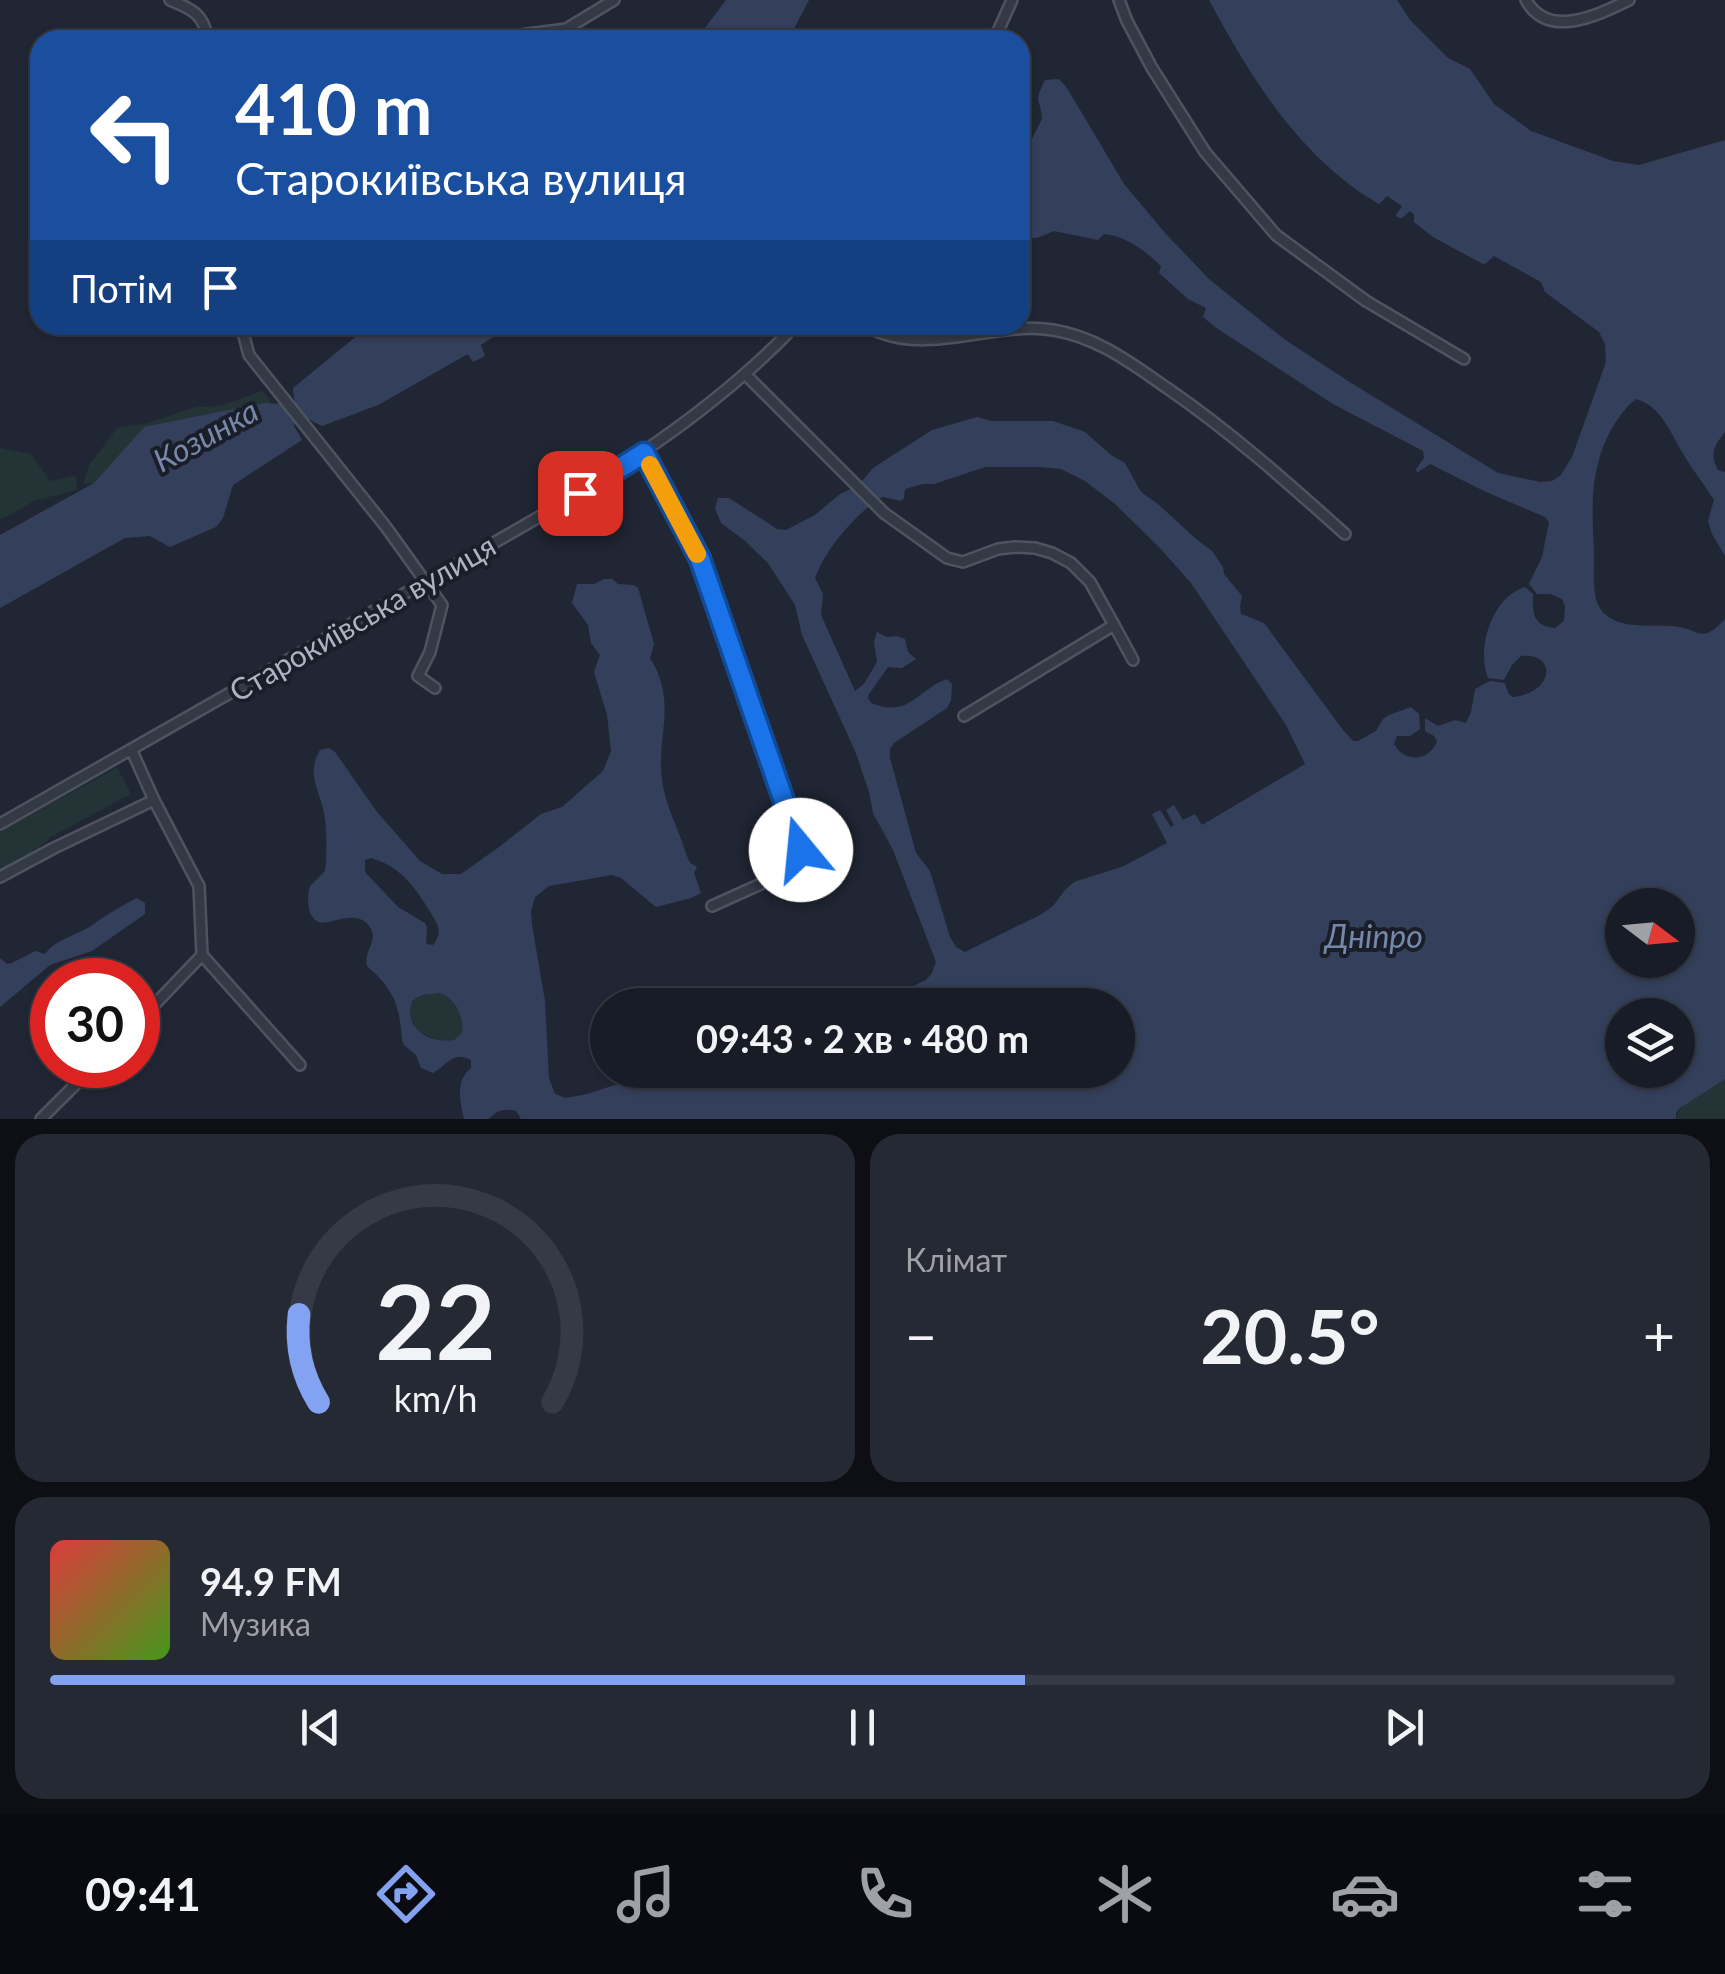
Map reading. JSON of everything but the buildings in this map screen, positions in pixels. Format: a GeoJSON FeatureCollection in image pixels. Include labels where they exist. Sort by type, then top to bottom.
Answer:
{"type":"FeatureCollection","features":[{"type":"Feature","properties":{"kind":"street"},"geometry":{"type":"LineString","coordinates":[[170,0],[200,15],[206,30]]}},
{"type":"Feature","properties":{"kind":"street"},"geometry":{"type":"LineString","coordinates":[[558,30],[614,0]]}},
{"type":"Feature","properties":{"kind":"street"},"geometry":{"type":"LineString","coordinates":[[998,30],[1012,0]]}},
{"type":"Feature","properties":{"kind":"street"},"geometry":{"type":"LineString","coordinates":[[1118,0],[1152,68],[1206,152],[1276,235],[1366,301],[1464,359]]}},
{"type":"Feature","properties":{"kind":"street"},"geometry":{"type":"LineString","coordinates":[[1526,0],[1542,18],[1562,22],[1585,18],[1629,0]]}},
{"type":"Feature","properties":{"kind":"street"},"geometry":{"type":"LineString","coordinates":[[1030,329],[1064,332],[1124,358],[1233,435],[1344,534]]}},
{"type":"Feature","properties":{"kind":"street"},"geometry":{"type":"LineString","coordinates":[[244,335],[249,355],[442,605],[430,652],[418,676],[436,688]]}},
{"type":"Feature","properties":{"kind":"street","name":"Старокиївська вулиця"},"geometry":{"type":"LineString","coordinates":[[0,824],[549,513],[644,453],[745,374],[786,335]]}},
{"type":"Feature","properties":{"kind":"street"},"geometry":{"type":"LineString","coordinates":[[882,335],[918,340],[971,335]]}},
{"type":"Feature","properties":{"kind":"street"},"geometry":{"type":"LineString","coordinates":[[745,374],[884,513],[947,558],[963,562],[1009,547],[1041,549],[1071,563],[1090,582],[1133,660]]}},
{"type":"Feature","properties":{"kind":"street"},"geometry":{"type":"LineString","coordinates":[[644,453],[700,559],[801,850],[789,876],[763,882],[712,906]]}},
{"type":"Feature","properties":{"kind":"street"},"geometry":{"type":"LineString","coordinates":[[964,716],[1114,624]]}},
{"type":"Feature","properties":{"kind":"street"},"geometry":{"type":"LineString","coordinates":[[132,751],[199,886],[202,956],[300,1065]]}},
{"type":"Feature","properties":{"kind":"street"},"geometry":{"type":"LineString","coordinates":[[0,877],[154,800]]}},
{"type":"Feature","properties":{"kind":"street"},"geometry":{"type":"LineString","coordinates":[[160,999],[202,956]]}},
{"type":"Feature","properties":{"kind":"street"},"geometry":{"type":"LineString","coordinates":[[41,1119],[72,1088]]}},
{"type":"Feature","properties":{"kind":"shaded area"},"geometry":{"type":"Polygon","coordinates":[[[262,391],[271,407],[144,427],[94,483],[83,484],[89,465],[117,428],[148,423],[196,407],[220,406],[262,391]]]}},
{"type":"Feature","properties":{"kind":"shaded area"},"geometry":{"type":"Polygon","coordinates":[[[0,448],[31,454],[50,481],[76,476],[77,490],[34,501],[0,519],[0,448]]]}},
{"type":"Feature","properties":{"kind":"shaded area"},"geometry":{"type":"Polygon","coordinates":[[[117,767],[131,794],[49,838],[32,851],[32,857],[0,874],[0,832],[117,767]]]}},
{"type":"Feature","properties":{"kind":"shaded area"},"geometry":{"type":"Polygon","coordinates":[[[440,993],[455,1004],[460,1015],[462,1033],[454,1040],[437,1040],[416,1030],[409,1011],[412,1001],[422,995],[440,993]]]}},
{"type":"Feature","properties":{"kind":"shaded area"},"geometry":{"type":"Polygon","coordinates":[[[1725,1079],[1725,1119],[1676,1119],[1689,1100],[1725,1079]]]}},
{"type":"Feature","properties":{"kind":"water"},"geometry":{"type":"Polygon","coordinates":[[[726,0],[809,0],[793,30],[704,30],[726,0]]]}},
{"type":"Feature","properties":{"kind":"water","name":"Дніпро"},"geometry":{"type":"Polygon","coordinates":[[[1209,0],[1397,0],[1410,20],[1448,58],[1470,69],[1494,104],[1531,131],[1613,161],[1639,165],[1725,140],[1725,432],[1713,455],[1718,470],[1725,472],[1725,556],[1708,521],[1714,500],[1664,421],[1645,402],[1636,399],[1629,405],[1604,446],[1595,475],[1593,509],[1594,589],[1598,605],[1611,619],[1627,624],[1681,627],[1705,634],[1725,619],[1725,1079],[1680,1108],[1676,1119],[521,1119],[516,1111],[509,1110],[489,1119],[464,1119],[461,1085],[471,1060],[455,1058],[433,1073],[421,1068],[416,1055],[402,1040],[394,999],[367,966],[371,929],[366,922],[352,918],[319,922],[310,911],[310,886],[325,871],[326,859],[325,818],[314,774],[316,758],[320,750],[329,748],[335,752],[377,812],[420,861],[442,874],[461,874],[541,814],[562,807],[603,771],[611,751],[607,715],[594,672],[600,655],[591,643],[588,625],[572,603],[577,584],[594,584],[604,579],[638,588],[654,644],[650,658],[665,705],[661,764],[664,790],[686,854],[697,867],[694,873],[701,893],[656,907],[612,875],[549,886],[535,897],[532,925],[545,1001],[549,1078],[555,1094],[566,1098],[606,1088],[1135,1088],[1135,988],[909,988],[926,980],[936,962],[893,850],[873,813],[856,753],[802,635],[795,605],[768,563],[721,523],[715,508],[718,498],[729,498],[777,529],[786,530],[858,486],[873,468],[932,430],[977,417],[992,421],[1053,421],[1085,432],[1125,463],[1141,492],[1212,551],[1242,596],[1241,614],[1264,623],[1353,741],[1376,731],[1389,715],[1411,707],[1419,714],[1420,729],[1410,736],[1397,736],[1394,744],[1404,754],[1417,758],[1428,753],[1437,741],[1425,731],[1425,718],[1438,726],[1455,720],[1466,723],[1475,689],[1490,681],[1505,683],[1512,697],[1526,694],[1543,682],[1545,666],[1533,656],[1521,656],[1504,680],[1488,678],[1484,653],[1496,612],[1513,593],[1525,587],[1533,594],[1534,613],[1542,625],[1555,628],[1564,621],[1562,599],[1537,594],[1529,584],[1542,557],[1549,522],[1545,517],[1430,464],[1417,473],[1423,451],[1333,404],[1215,327],[1203,317],[1206,308],[1188,299],[1159,273],[1161,266],[1128,241],[1112,235],[1104,234],[1098,240],[1054,231],[1030,238],[1030,142],[1042,119],[1038,98],[1045,80],[1059,79],[1124,184],[1165,233],[1210,280],[1284,339],[1498,473],[1540,482],[1561,475],[1572,457],[1606,362],[1605,344],[1599,332],[1545,292],[1541,282],[1494,256],[1481,263],[1433,237],[1414,222],[1410,211],[1402,218],[1397,217],[1402,206],[1387,196],[1379,204],[1351,185],[1325,164],[1280,114],[1209,0]],[[985,467],[905,489],[901,501],[878,499],[841,535],[815,578],[823,594],[821,615],[855,691],[877,662],[877,632],[905,639],[908,652],[916,659],[902,668],[888,667],[869,694],[871,703],[884,707],[904,705],[947,679],[952,684],[947,708],[894,743],[890,758],[916,853],[930,871],[950,937],[965,952],[1042,914],[1074,882],[1124,866],[1167,843],[1152,814],[1160,810],[1171,827],[1174,825],[1166,810],[1174,805],[1183,820],[1195,814],[1202,825],[1305,764],[1286,725],[1191,583],[1115,504],[1061,469],[985,467]],[[371,858],[365,860],[365,872],[398,907],[425,923],[426,944],[433,945],[438,927],[429,910],[412,885],[390,866],[371,858]],[[440,993],[422,995],[412,1001],[411,1019],[427,1037],[454,1040],[462,1033],[462,1021],[458,1009],[440,993]]]}},
{"type":"Feature","properties":{"kind":"water"},"geometry":{"type":"Polygon","coordinates":[[[358,335],[496,335],[481,345],[485,356],[473,362],[468,354],[378,405],[322,426],[301,412],[293,388],[358,335]]]}},
{"type":"Feature","properties":{"kind":"water","name":"Козинка"},"geometry":{"type":"Polygon","coordinates":[[[264,403],[283,404],[295,419],[294,426],[302,440],[233,485],[223,518],[216,527],[170,547],[150,536],[125,538],[0,608],[0,535],[94,483],[144,427],[264,403]]]}},
{"type":"Feature","properties":{"kind":"water"},"geometry":{"type":"Polygon","coordinates":[[[137,898],[145,903],[145,914],[92,951],[71,958],[30,958],[30,982],[0,1007],[0,958],[7,964],[35,951],[45,954],[55,944],[137,898]]]}},
{"type":"Feature","properties":{"kind":"slow traffic"},"geometry":{"type":"LineString","coordinates":[[650,465],[697,554]]}},
{"type":"Feature","properties":{"kind":"route"},"geometry":{"type":"LineString","coordinates":[[580,493],[644,453],[700,559],[801,850]]}}]}
